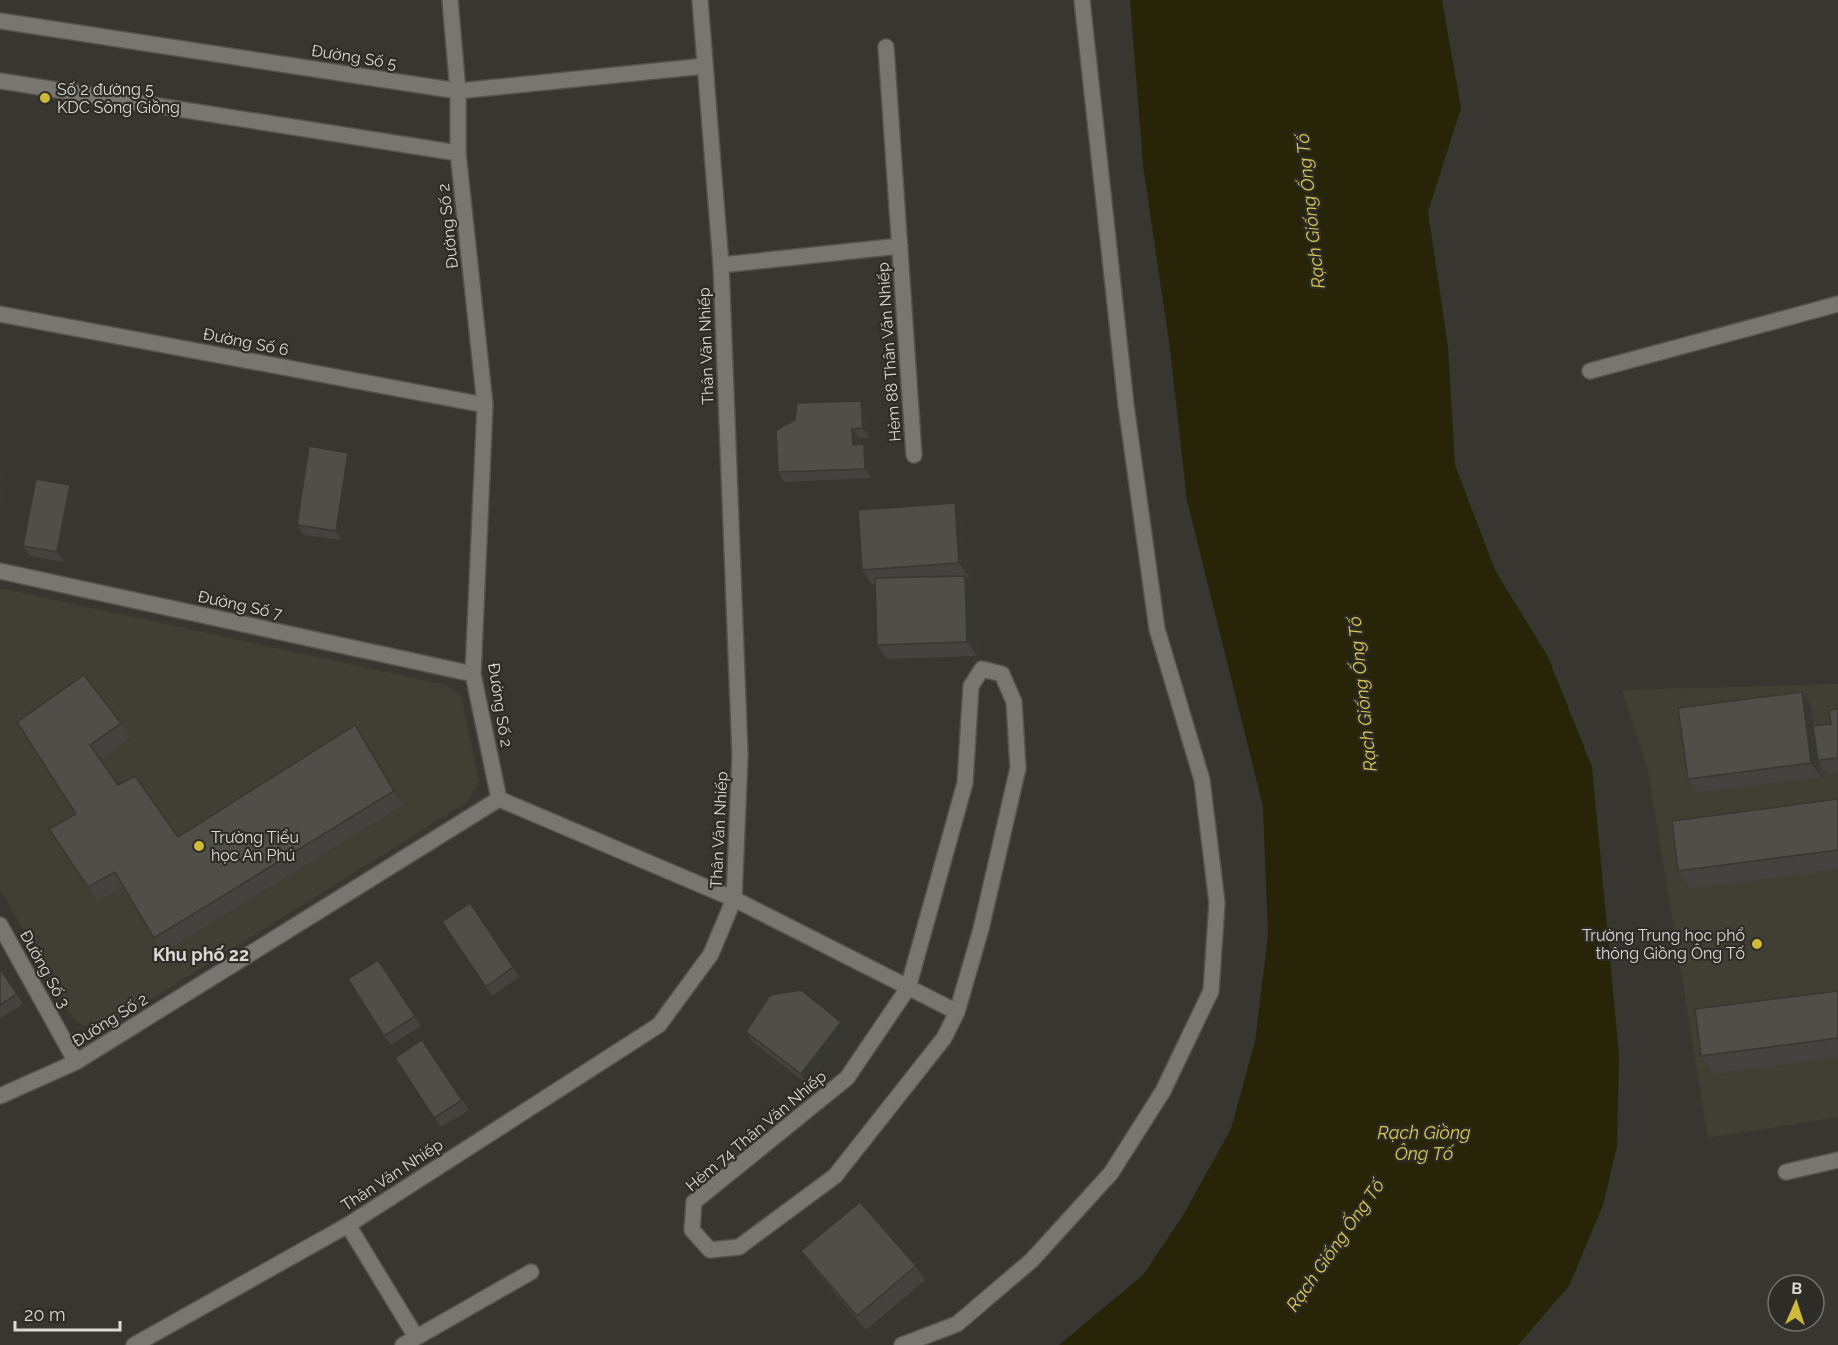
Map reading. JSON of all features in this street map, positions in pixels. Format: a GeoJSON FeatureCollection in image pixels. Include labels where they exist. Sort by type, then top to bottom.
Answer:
{"type":"FeatureCollection","features":[{"type":"Feature","properties":{"kind":"street","name":"Đường Số 2"},"geometry":{"type":"LineString","coordinates":[[0,1096],[76,1062],[499,799],[473,674],[485,405],[458,153],[458,91],[450,0]]}},
{"type":"Feature","properties":{"kind":"street","name":"Thân Văn Nhiếp"},"geometry":{"type":"LineString","coordinates":[[134,1345],[348,1225],[659,1025],[711,954],[734,899],[740,755],[721,265],[700,0]]}},
{"type":"Feature","properties":{"kind":"street"},"geometry":{"type":"LineString","coordinates":[[902,1345],[957,1324],[1032,1260],[1111,1173],[1162,1091],[1211,992],[1217,903],[1202,780],[1157,628],[1126,405],[1082,0]]}},
{"type":"Feature","properties":{"kind":"street","name":"Đường Số 5"},"geometry":{"type":"LineString","coordinates":[[0,21],[458,91],[705,66]]}},
{"type":"Feature","properties":{"kind":"street","name":"Hẻm 88 Thân Văn Nhiếp"},"geometry":{"type":"LineString","coordinates":[[886,47],[914,455]]}},
{"type":"Feature","properties":{"kind":"street"},"geometry":{"type":"LineString","coordinates":[[0,81],[458,153]]}},
{"type":"Feature","properties":{"kind":"street","name":"Hẻm 88 Thân Văn Nhiếp"},"geometry":{"type":"LineString","coordinates":[[721,265],[900,246]]}},
{"type":"Feature","properties":{"kind":"street"},"geometry":{"type":"LineString","coordinates":[[1590,371],[1838,304]]}},
{"type":"Feature","properties":{"kind":"street","name":"Đường Số 6"},"geometry":{"type":"LineString","coordinates":[[0,314],[485,405]]}},
{"type":"Feature","properties":{"kind":"street","name":"Đường Số 7"},"geometry":{"type":"LineString","coordinates":[[0,571],[473,674]]}},
{"type":"Feature","properties":{"kind":"street","name":"Hẻm 74 Thân Văn Nhiếp"},"geometry":{"type":"LineString","coordinates":[[982,669],[1002,674],[1014,702],[1018,768],[981,929],[957,1012],[944,1038],[835,1176],[739,1247],[710,1250],[692,1230],[694,1202],[848,1078],[908,988],[965,783],[971,686],[982,669]]}},
{"type":"Feature","properties":{"kind":"street"},"geometry":{"type":"LineString","coordinates":[[499,799],[734,899],[957,1012]]}},
{"type":"Feature","properties":{"kind":"street","name":"Đường Số 3"},"geometry":{"type":"LineString","coordinates":[[0,926],[76,1062]]}},
{"type":"Feature","properties":{"kind":"street"},"geometry":{"type":"LineString","coordinates":[[1786,1172],[1838,1160]]}},
{"type":"Feature","properties":{"kind":"street"},"geometry":{"type":"LineString","coordinates":[[348,1225],[410,1341],[531,1272]]}},
{"type":"Feature","properties":{"kind":"shaded area","name":"Trường Tiểu học An Phú"},"geometry":{"type":"Polygon","coordinates":[[[0,588],[445,685],[461,696],[479,781],[467,802],[107,1027],[95,1028],[81,1025],[70,1014],[0,889],[0,588]]]}},
{"type":"Feature","properties":{"kind":"shaded area","name":"Trường Trung học phổ thông Giồng Ông Tố"},"geometry":{"type":"Polygon","coordinates":[[[1838,684],[1838,1117],[1708,1138],[1648,770],[1622,690],[1838,684]]]}},
{"type":"Feature","properties":{"kind":"water","name":"Rạch Giồng Ông Tố"},"geometry":{"type":"Polygon","coordinates":[[[1130,0],[1442,0],[1461,108],[1428,212],[1448,347],[1455,465],[1495,570],[1548,657],[1592,767],[1619,1055],[1617,1146],[1603,1205],[1569,1286],[1518,1345],[1059,1345],[1143,1275],[1182,1217],[1231,1129],[1255,1041],[1268,936],[1263,807],[1187,500],[1170,349],[1143,165],[1130,0]]]}},
{"type":"Feature","properties":{"kind":"building"},"geometry":{"type":"Polygon","coordinates":[[[861,401],[863,428],[852,429],[853,445],[864,444],[865,469],[778,472],[776,430],[795,420],[797,403],[861,401]]]}},
{"type":"Feature","properties":{"kind":"building"},"geometry":{"type":"Polygon","coordinates":[[[309,446],[348,453],[336,531],[297,525],[309,446]]]}},
{"type":"Feature","properties":{"kind":"building"},"geometry":{"type":"Polygon","coordinates":[[[36,479],[70,485],[57,552],[23,546],[36,479]]]}},
{"type":"Feature","properties":{"kind":"building"},"geometry":{"type":"Polygon","coordinates":[[[955,503],[959,563],[862,570],[858,510],[955,503]]]}},
{"type":"Feature","properties":{"kind":"building"},"geometry":{"type":"Polygon","coordinates":[[[965,576],[967,642],[877,645],[875,578],[965,576]]]}},
{"type":"Feature","properties":{"kind":"building"},"geometry":{"type":"Polygon","coordinates":[[[84,675],[121,723],[90,745],[118,785],[135,776],[178,837],[355,725],[394,791],[154,938],[115,872],[88,887],[49,829],[76,814],[17,722],[84,675]]]}},
{"type":"Feature","properties":{"kind":"building"},"geometry":{"type":"Polygon","coordinates":[[[1802,692],[1811,763],[1688,779],[1678,708],[1802,692]]]}},
{"type":"Feature","properties":{"kind":"building"},"geometry":{"type":"Polygon","coordinates":[[[1838,709],[1838,758],[1818,760],[1813,726],[1831,724],[1829,710],[1838,709]]]}},
{"type":"Feature","properties":{"kind":"building"},"geometry":{"type":"Polygon","coordinates":[[[1838,799],[1838,850],[1678,871],[1672,821],[1838,799]]]}},
{"type":"Feature","properties":{"kind":"building"},"geometry":{"type":"Polygon","coordinates":[[[470,903],[513,967],[486,987],[442,922],[470,903]]]}},
{"type":"Feature","properties":{"kind":"building"},"geometry":{"type":"Polygon","coordinates":[[[378,960],[415,1016],[384,1036],[348,979],[378,960]]]}},
{"type":"Feature","properties":{"kind":"building"},"geometry":{"type":"Polygon","coordinates":[[[0,969],[17,994],[0,1005],[0,969]]]}},
{"type":"Feature","properties":{"kind":"building"},"geometry":{"type":"Polygon","coordinates":[[[801,990],[841,1022],[801,1074],[746,1032],[770,995],[801,990]]]}},
{"type":"Feature","properties":{"kind":"building"},"geometry":{"type":"Polygon","coordinates":[[[1838,991],[1838,1038],[1701,1056],[1695,1009],[1838,991]]]}},
{"type":"Feature","properties":{"kind":"building"},"geometry":{"type":"Polygon","coordinates":[[[422,1040],[462,1100],[434,1118],[395,1058],[422,1040]]]}},
{"type":"Feature","properties":{"kind":"building"},"geometry":{"type":"Polygon","coordinates":[[[860,1202],[916,1266],[857,1316],[801,1251],[860,1202]]]}},
{"type":"Feature","properties":{"kind":"place","name":"Số 2 đường 5 KDC Sông Giồng"},"geometry":{"type":"Point","coordinates":[45,98]}},
{"type":"Feature","properties":{"kind":"place","name":"Trường Tiểu học An Phú"},"geometry":{"type":"Point","coordinates":[199,846]}},
{"type":"Feature","properties":{"kind":"place","name":"Trường Trung học phổ thông Giồng Ông Tố"},"geometry":{"type":"Point","coordinates":[1757,944]}},
{"type":"Feature","properties":{"kind":"district","name":"Khu phố 22"},"geometry":{"type":"Point","coordinates":[201,954]}},
{"type":"Feature","properties":{"kind":"water label","name":"Rạch Giống Ống Tố"},"geometry":{"type":"Point","coordinates":[1310,211]}},
{"type":"Feature","properties":{"kind":"water label","name":"Rạch Giống Ống Tố"},"geometry":{"type":"Point","coordinates":[1362,694]}},
{"type":"Feature","properties":{"kind":"water label","name":"Rạch Giống Ống Tố"},"geometry":{"type":"Point","coordinates":[1335,1245]}}]}
